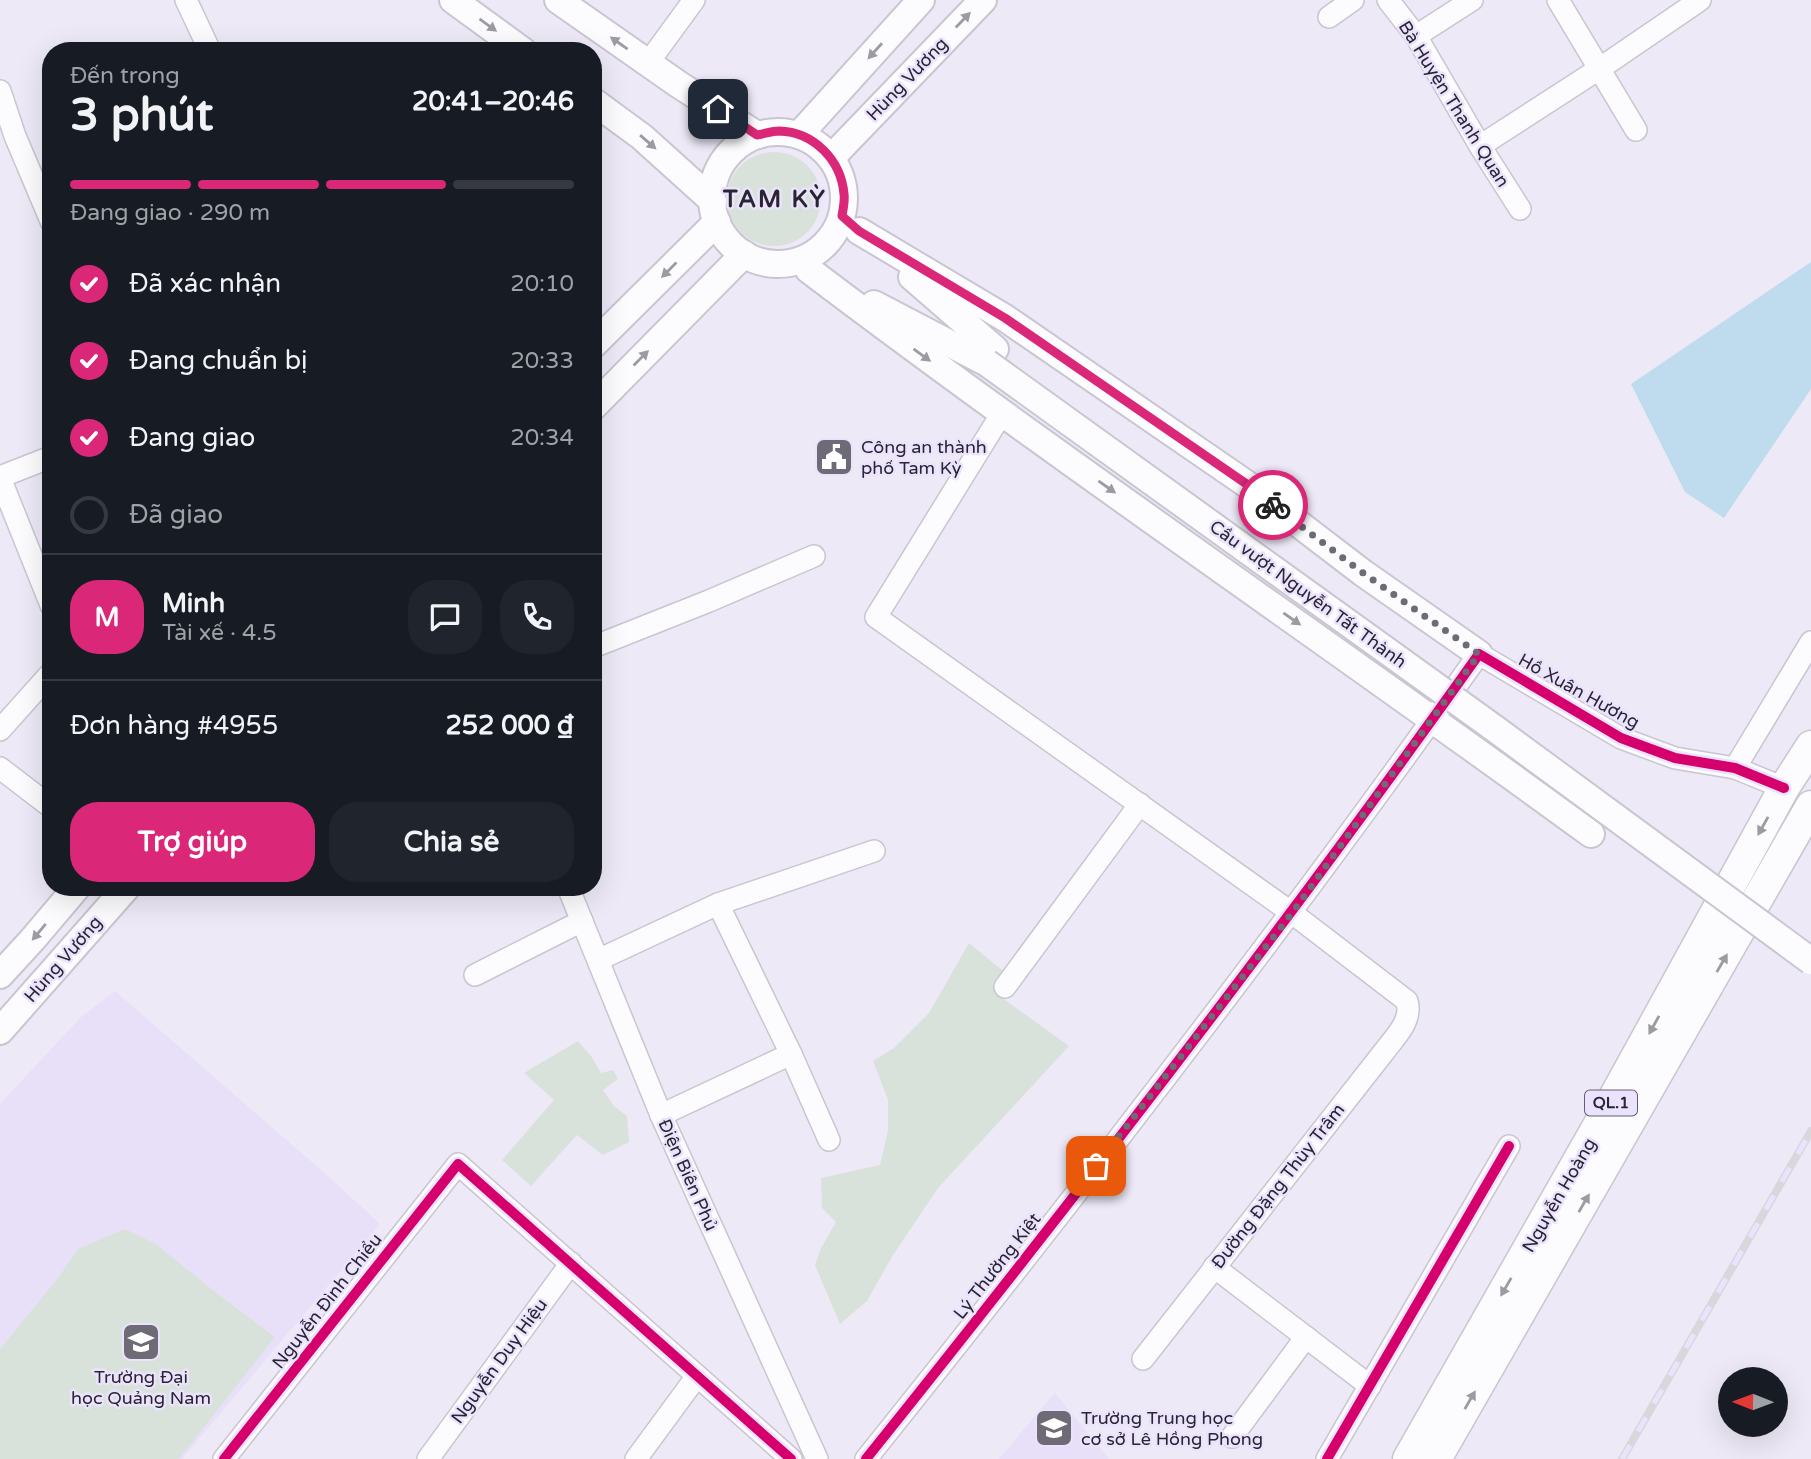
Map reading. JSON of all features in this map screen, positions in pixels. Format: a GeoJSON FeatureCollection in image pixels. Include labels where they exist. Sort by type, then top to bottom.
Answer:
{"type":"FeatureCollection","features":[{"type":"Feature","properties":{"kind":"highway","name":"Nguyễn Hoàng"},"geometry":{"type":"LineString","coordinates":[[1408,1459],[1607,1110],[1784,788],[1811,746]]}},
{"type":"Feature","properties":{"kind":"highway","name":"Nguyễn Hoàng"},"geometry":{"type":"LineString","coordinates":[[1436,1459],[1811,806]]}},
{"type":"Feature","properties":{"kind":"main road"},"geometry":{"type":"LineString","coordinates":[[453,0],[511,42]]}},
{"type":"Feature","properties":{"kind":"main road"},"geometry":{"type":"LineString","coordinates":[[558,0],[757,135]]}},
{"type":"Feature","properties":{"kind":"main road"},"geometry":{"type":"LineString","coordinates":[[799,135],[921,0]]}},
{"type":"Feature","properties":{"kind":"main road","name":"Hùng Vương"},"geometry":{"type":"LineString","coordinates":[[831,158],[982,0]]}},
{"type":"Feature","properties":{"kind":"main road"},"geometry":{"type":"LineString","coordinates":[[602,108],[642,137],[715,211],[728,240],[744,254],[763,262],[796,267],[1591,834]]}},
{"type":"Feature","properties":{"kind":"main road"},"geometry":{"type":"LineString","coordinates":[[602,335],[715,211],[715,180],[724,160],[739,145],[757,135],[778,131],[799,135],[817,144],[831,158],[841,176],[851,223],[994,312],[1248,485],[1363,573],[1479,654]]}},
{"type":"Feature","properties":{"kind":"main road"},"geometry":{"type":"LineString","coordinates":[[796,267],[851,223]]}},
{"type":"Feature","properties":{"kind":"main road","name":"Cầu vượt Nguyễn Tất Thành"},"geometry":{"type":"LineString","coordinates":[[851,223],[991,356],[1811,961]]}},
{"type":"Feature","properties":{"kind":"main road"},"geometry":{"type":"LineString","coordinates":[[602,398],[744,254]]}},
{"type":"Feature","properties":{"kind":"main road","name":"Cầu vượt Nguyễn Tất Thành"},"geometry":{"type":"LineString","coordinates":[[796,267],[991,356],[1370,616],[1549,750],[1811,939]]}},
{"type":"Feature","properties":{"kind":"main road","name":"Hùng Vương"},"geometry":{"type":"LineString","coordinates":[[0,975],[70,896]]}},
{"type":"Feature","properties":{"kind":"main road","name":"Hùng Vương"},"geometry":{"type":"LineString","coordinates":[[0,1031],[119,896]]}},
{"type":"Feature","properties":{"kind":"street"},"geometry":{"type":"LineString","coordinates":[[186,0],[206,42]]}},
{"type":"Feature","properties":{"kind":"street"},"geometry":{"type":"LineString","coordinates":[[648,63],[694,0]]}},
{"type":"Feature","properties":{"kind":"street"},"geometry":{"type":"LineString","coordinates":[[1329,17],[1353,0]]}},
{"type":"Feature","properties":{"kind":"street","name":"Bà Huyện Thanh Quan"},"geometry":{"type":"LineString","coordinates":[[1388,0],[1416,36],[1520,209]]}},
{"type":"Feature","properties":{"kind":"street"},"geometry":{"type":"LineString","coordinates":[[1416,36],[1472,0]]}},
{"type":"Feature","properties":{"kind":"street"},"geometry":{"type":"LineString","coordinates":[[1558,0],[1636,130]]}},
{"type":"Feature","properties":{"kind":"street"},"geometry":{"type":"LineString","coordinates":[[1480,146],[1700,0]]}},
{"type":"Feature","properties":{"kind":"street"},"geometry":{"type":"LineString","coordinates":[[0,91],[7,139],[42,204]]}},
{"type":"Feature","properties":{"kind":"street"},"geometry":{"type":"LineString","coordinates":[[1002,413],[876,617],[1292,913]]}},
{"type":"Feature","properties":{"kind":"street"},"geometry":{"type":"LineString","coordinates":[[42,461],[0,478],[42,583]]}},
{"type":"Feature","properties":{"kind":"street"},"geometry":{"type":"LineString","coordinates":[[602,644],[814,556]]}},
{"type":"Feature","properties":{"kind":"street"},"geometry":{"type":"LineString","coordinates":[[1735,768],[1811,642]]}},
{"type":"Feature","properties":{"kind":"street","name":"Lý Thường Kiệt"},"geometry":{"type":"LineString","coordinates":[[866,1459],[1292,913],[1479,654]]}},
{"type":"Feature","properties":{"kind":"street","name":"Hồ Xuân Hương"},"geometry":{"type":"LineString","coordinates":[[1479,654],[1621,738],[1675,758],[1735,768],[1784,788]]}},
{"type":"Feature","properties":{"kind":"street"},"geometry":{"type":"LineString","coordinates":[[0,730],[42,683]]}},
{"type":"Feature","properties":{"kind":"street"},"geometry":{"type":"LineString","coordinates":[[0,768],[42,800]]}},
{"type":"Feature","properties":{"kind":"street"},"geometry":{"type":"LineString","coordinates":[[1005,987],[1140,804]]}},
{"type":"Feature","properties":{"kind":"street"},"geometry":{"type":"LineString","coordinates":[[598,960],[718,904],[874,851]]}},
{"type":"Feature","properties":{"kind":"street","name":"Điện Biên Phủ"},"geometry":{"type":"LineString","coordinates":[[572,896],[661,1115],[817,1459]]}},
{"type":"Feature","properties":{"kind":"street"},"geometry":{"type":"LineString","coordinates":[[718,904],[830,1140]]}},
{"type":"Feature","properties":{"kind":"street","name":"Đường Đặng Thùy Trâm"},"geometry":{"type":"LineString","coordinates":[[1143,1359],[1383,1053],[1410,1011],[1408,1001],[1292,913]]}},
{"type":"Feature","properties":{"kind":"street"},"geometry":{"type":"LineString","coordinates":[[475,975],[582,921]]}},
{"type":"Feature","properties":{"kind":"street"},"geometry":{"type":"LineString","coordinates":[[661,1115],[791,1054]]}},
{"type":"Feature","properties":{"kind":"street"},"geometry":{"type":"LineString","coordinates":[[1327,1459],[1509,1146]]}},
{"type":"Feature","properties":{"kind":"street","name":"Nguyễn Đình Chiểu"},"geometry":{"type":"LineString","coordinates":[[224,1459],[458,1164],[570,1263]]}},
{"type":"Feature","properties":{"kind":"street"},"geometry":{"type":"LineString","coordinates":[[570,1263],[792,1459]]}},
{"type":"Feature","properties":{"kind":"street","name":"Nguyễn Duy Hiệu"},"geometry":{"type":"LineString","coordinates":[[428,1459],[570,1263]]}},
{"type":"Feature","properties":{"kind":"street"},"geometry":{"type":"LineString","coordinates":[[1214,1267],[1370,1386]]}},
{"type":"Feature","properties":{"kind":"street"},"geometry":{"type":"LineString","coordinates":[[1232,1437],[1306,1337]]}},
{"type":"Feature","properties":{"kind":"street"},"geometry":{"type":"LineString","coordinates":[[636,1459],[697,1376]]}},
{"type":"Feature","properties":{"kind":"shaded area"},"geometry":{"type":"Polygon","coordinates":[[[774,152],[792,155],[807,166],[818,181],[821,199],[818,217],[807,232],[792,243],[774,246],[756,243],[741,232],[730,217],[727,199],[730,181],[741,166],[756,155],[774,152]]]}},
{"type":"Feature","properties":{"kind":"shaded area"},"geometry":{"type":"Polygon","coordinates":[[[969,943],[1007,974],[997,994],[1069,1046],[938,1188],[893,1255],[867,1301],[840,1324],[815,1265],[836,1222],[822,1208],[821,1178],[880,1165],[888,1130],[888,1100],[873,1061],[894,1048],[929,1013],[969,943]]]}},
{"type":"Feature","properties":{"kind":"shaded area","name":"Trường Đại học Quảng Nam"},"geometry":{"type":"Polygon","coordinates":[[[115,991],[380,1224],[182,1459],[0,1459],[0,1104],[81,1017],[115,991]]]}},
{"type":"Feature","properties":{"kind":"shaded area"},"geometry":{"type":"Polygon","coordinates":[[[578,1041],[601,1073],[613,1070],[618,1079],[603,1090],[614,1106],[627,1116],[629,1142],[603,1155],[577,1135],[531,1186],[502,1160],[554,1100],[524,1073],[578,1041]]]}},
{"type":"Feature","properties":{"kind":"shaded area"},"geometry":{"type":"Polygon","coordinates":[[[125,1229],[156,1244],[275,1337],[179,1459],[0,1459],[0,1349],[78,1249],[125,1229]]]}},
{"type":"Feature","properties":{"kind":"shaded area","name":"Trường Trung học cơ sở Lê Hồng Phong"},"geometry":{"type":"Polygon","coordinates":[[[1055,1393],[1109,1459],[999,1459],[1052,1396],[1055,1393]]]}},
{"type":"Feature","properties":{"kind":"water"},"geometry":{"type":"Polygon","coordinates":[[[1811,262],[1811,389],[1724,518],[1685,492],[1631,384],[1811,262]]]}},
{"type":"Feature","properties":{"kind":"railway"},"geometry":{"type":"LineString","coordinates":[[1622,1459],[1811,1131]]}},
{"type":"Feature","properties":{"kind":"cycle path"},"geometry":{"type":"LineString","coordinates":[[866,1459],[1178,1061],[1331,859],[1479,654],[1621,738],[1675,758],[1735,768],[1784,788]]}},
{"type":"Feature","properties":{"kind":"cycle path"},"geometry":{"type":"LineString","coordinates":[[1327,1459],[1509,1146]]}},
{"type":"Feature","properties":{"kind":"cycle path"},"geometry":{"type":"LineString","coordinates":[[224,1459],[458,1164],[791,1459]]}},
{"type":"Feature","properties":{"kind":"way so far"},"geometry":{"type":"LineString","coordinates":[[1096,1166],[1292,913],[1479,654],[1363,573],[1273,505]]}},
{"type":"Feature","properties":{"kind":"place","name":"Công an thành phố Tam Kỳ"},"geometry":{"type":"Point","coordinates":[834,457]}},
{"type":"Feature","properties":{"kind":"place","name":"Trường Đại học Quảng Nam"},"geometry":{"type":"Point","coordinates":[141,1342]}},
{"type":"Feature","properties":{"kind":"place","name":"Trường Trung học cơ sở Lê Hồng Phong"},"geometry":{"type":"Point","coordinates":[1054,1428]}},
{"type":"Feature","properties":{"kind":"district","name":"TAM KỲ"},"geometry":{"type":"Point","coordinates":[775,199]}},
{"type":"Feature","properties":{"kind":"route"},"geometry":{"type":"LineString","coordinates":[[718,109],[757,135],[778,131],[799,135],[817,144],[831,158],[841,176],[844,196],[842,216],[859,231],[1005,318],[1273,505]]}}]}
